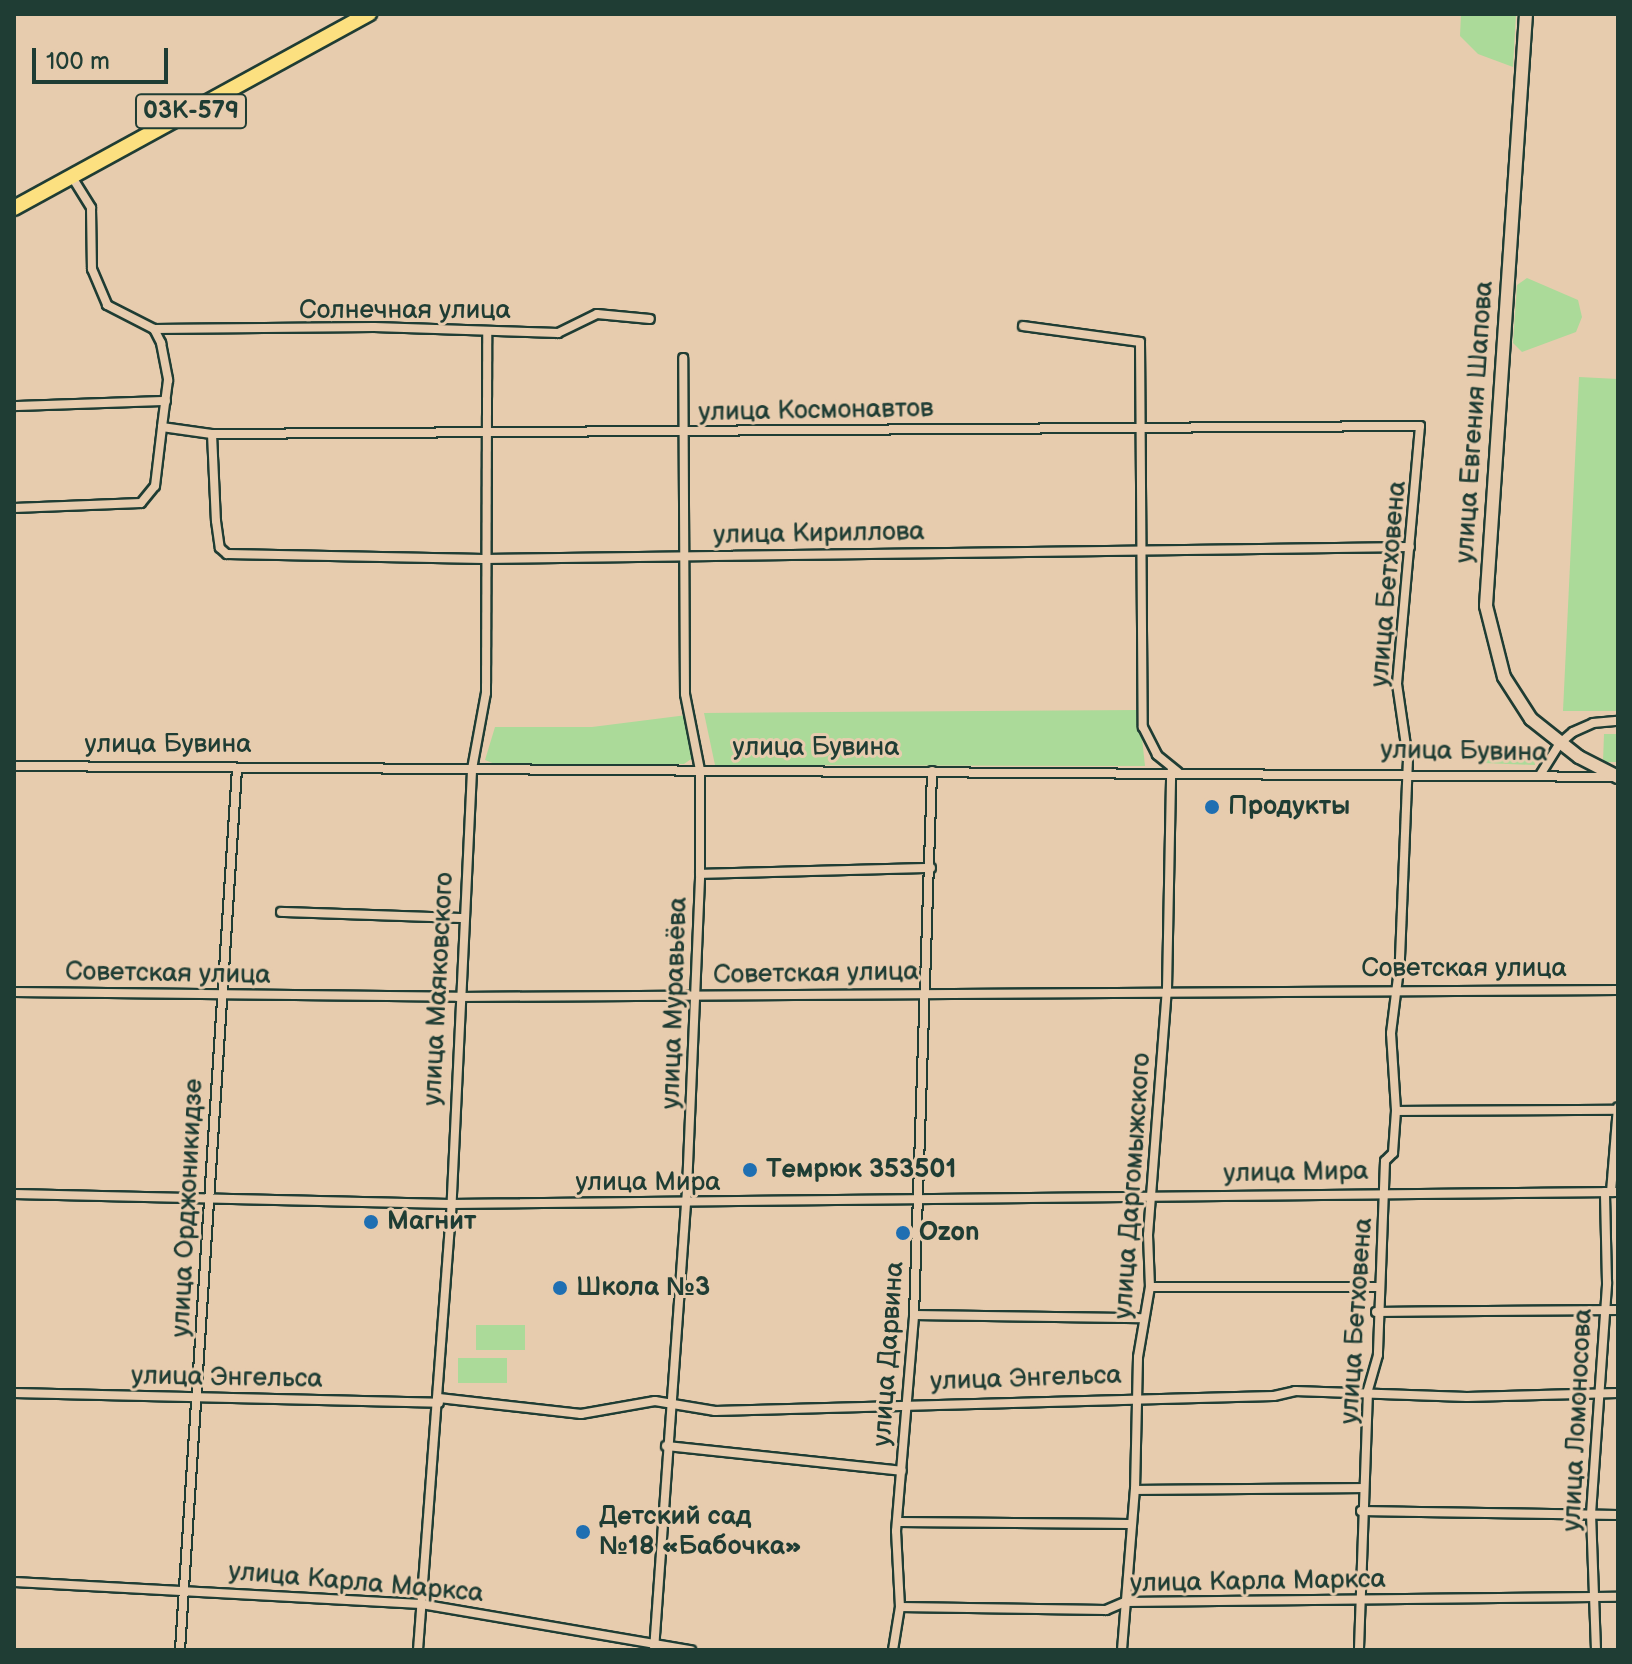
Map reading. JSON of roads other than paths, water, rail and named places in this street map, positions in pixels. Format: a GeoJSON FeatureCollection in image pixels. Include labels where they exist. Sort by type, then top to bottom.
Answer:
{"type":"FeatureCollection","features":[{"type":"Feature","properties":{"kind":"main road","name":"03К-579"},"geometry":{"type":"LineString","coordinates":[[14,208],[369,14]]}},
{"type":"Feature","properties":{"kind":"street","name":"улица Евгения Шапова"},"geometry":{"type":"LineString","coordinates":[[1526,14],[1486,606],[1504,677],[1531,719],[1559,744],[1617,777]]}},
{"type":"Feature","properties":{"kind":"street"},"geometry":{"type":"LineString","coordinates":[[14,508],[141,503],[155,486],[166,401],[165,362],[154,329],[107,305],[92,269],[91,208],[72,177]]}},
{"type":"Feature","properties":{"kind":"street","name":"Солнечная улица"},"geometry":{"type":"LineString","coordinates":[[154,329],[558,333],[597,314],[650,319]]}},
{"type":"Feature","properties":{"kind":"street"},"geometry":{"type":"LineString","coordinates":[[1023,326],[1140,342],[1143,727],[1157,755],[1174,772]]}},
{"type":"Feature","properties":{"kind":"street","name":"улица Маяковского"},"geometry":{"type":"LineString","coordinates":[[418,1650],[439,1401],[472,769],[486,693],[487,331]]}},
{"type":"Feature","properties":{"kind":"street","name":"улица Муравьёва"},"geometry":{"type":"LineString","coordinates":[[654,1647],[685,1203],[700,874],[700,770],[685,694],[683,358]]}},
{"type":"Feature","properties":{"kind":"street"},"geometry":{"type":"LineString","coordinates":[[14,406],[166,401]]}},
{"type":"Feature","properties":{"kind":"street","name":"улица Космонавтов"},"geometry":{"type":"LineString","coordinates":[[162,427],[212,434],[486,436],[1140,426],[1420,426]]}},
{"type":"Feature","properties":{"kind":"street","name":"улица Бетховена"},"geometry":{"type":"LineString","coordinates":[[1359,1650],[1361,1511],[1368,1391],[1378,1355],[1376,1312],[1386,1192],[1385,1161],[1393,1153],[1396,1111],[1391,1033],[1397,988],[1408,772],[1397,684],[1420,426]]}},
{"type":"Feature","properties":{"kind":"street","name":"улица Кириллова"},"geometry":{"type":"LineString","coordinates":[[212,434],[216,521],[220,548],[227,554],[484,559],[1126,549],[1144,553],[1178,547],[1410,547]]}},
{"type":"Feature","properties":{"kind":"street","name":"улица Бувина"},"geometry":{"type":"LineString","coordinates":[[1559,744],[1593,723],[1618,721]]}},
{"type":"Feature","properties":{"kind":"street"},"geometry":{"type":"LineString","coordinates":[[1540,775],[1559,744]]}},
{"type":"Feature","properties":{"kind":"street","name":"улица Бувина"},"geometry":{"type":"LineString","coordinates":[[14,766],[1408,772],[1617,777]]}},
{"type":"Feature","properties":{"kind":"street","name":"улица Орджоникидзе"},"geometry":{"type":"LineString","coordinates":[[180,1650],[237,768]]}},
{"type":"Feature","properties":{"kind":"street","name":"улица Дарвина"},"geometry":{"type":"LineString","coordinates":[[893,1650],[900,1607],[895,1583],[905,1403],[914,1315],[932,771]]}},
{"type":"Feature","properties":{"kind":"street","name":"улица Даргомыжского"},"geometry":{"type":"LineString","coordinates":[[1122,1650],[1135,1490],[1143,1318],[1150,1287],[1152,1195],[1167,989],[1174,772]]}},
{"type":"Feature","properties":{"kind":"street"},"geometry":{"type":"LineString","coordinates":[[700,874],[931,868]]}},
{"type":"Feature","properties":{"kind":"street"},"geometry":{"type":"LineString","coordinates":[[281,912],[464,918]]}},
{"type":"Feature","properties":{"kind":"street","name":"Советская улица"},"geometry":{"type":"LineString","coordinates":[[14,992],[458,997],[1167,989],[1618,990]]}},
{"type":"Feature","properties":{"kind":"street"},"geometry":{"type":"LineString","coordinates":[[1396,1111],[1618,1108]]}},
{"type":"Feature","properties":{"kind":"street","name":"улица Ломоносова"},"geometry":{"type":"LineString","coordinates":[[1596,1650],[1591,1514],[1618,1108]]}},
{"type":"Feature","properties":{"kind":"street","name":"улица Мира"},"geometry":{"type":"LineString","coordinates":[[14,1194],[450,1204],[1611,1192]]}},
{"type":"Feature","properties":{"kind":"street"},"geometry":{"type":"LineString","coordinates":[[1150,1287],[1379,1287]]}},
{"type":"Feature","properties":{"kind":"street"},"geometry":{"type":"LineString","coordinates":[[1376,1312],[1618,1310]]}},
{"type":"Feature","properties":{"kind":"street"},"geometry":{"type":"LineString","coordinates":[[914,1315],[1143,1318]]}},
{"type":"Feature","properties":{"kind":"street","name":"улица Энгельса"},"geometry":{"type":"LineString","coordinates":[[14,1393],[439,1401],[581,1414],[669,1402],[715,1411],[1368,1391],[1467,1397],[1618,1393]]}},
{"type":"Feature","properties":{"kind":"street"},"geometry":{"type":"LineString","coordinates":[[666,1446],[902,1471]]}},
{"type":"Feature","properties":{"kind":"street"},"geometry":{"type":"LineString","coordinates":[[1135,1490],[1364,1488]]}},
{"type":"Feature","properties":{"kind":"street"},"geometry":{"type":"LineString","coordinates":[[1361,1511],[1618,1515]]}},
{"type":"Feature","properties":{"kind":"street"},"geometry":{"type":"LineString","coordinates":[[899,1522],[1130,1524]]}},
{"type":"Feature","properties":{"kind":"street","name":"улица Карла Маркса"},"geometry":{"type":"LineString","coordinates":[[14,1582],[183,1588],[421,1604],[654,1647],[691,1650]]}},
{"type":"Feature","properties":{"kind":"street","name":"улица Карла Маркса"},"geometry":{"type":"LineString","coordinates":[[900,1607],[1106,1610],[1125,1602],[1618,1597]]}},
{"type":"Feature","properties":{"kind":"place","name":"Продукты"},"geometry":{"type":"Point","coordinates":[1212,807]}},
{"type":"Feature","properties":{"kind":"place","name":"Темрюк 353501"},"geometry":{"type":"Point","coordinates":[750,1170]}},
{"type":"Feature","properties":{"kind":"place","name":"Магнит"},"geometry":{"type":"Point","coordinates":[371,1222]}},
{"type":"Feature","properties":{"kind":"place","name":"Ozon"},"geometry":{"type":"Point","coordinates":[903,1233]}},
{"type":"Feature","properties":{"kind":"place","name":"Школа №3"},"geometry":{"type":"Point","coordinates":[560,1288]}},
{"type":"Feature","properties":{"kind":"place","name":"Детский сад №18 «Бабочка»"},"geometry":{"type":"Point","coordinates":[583,1532]}}]}
